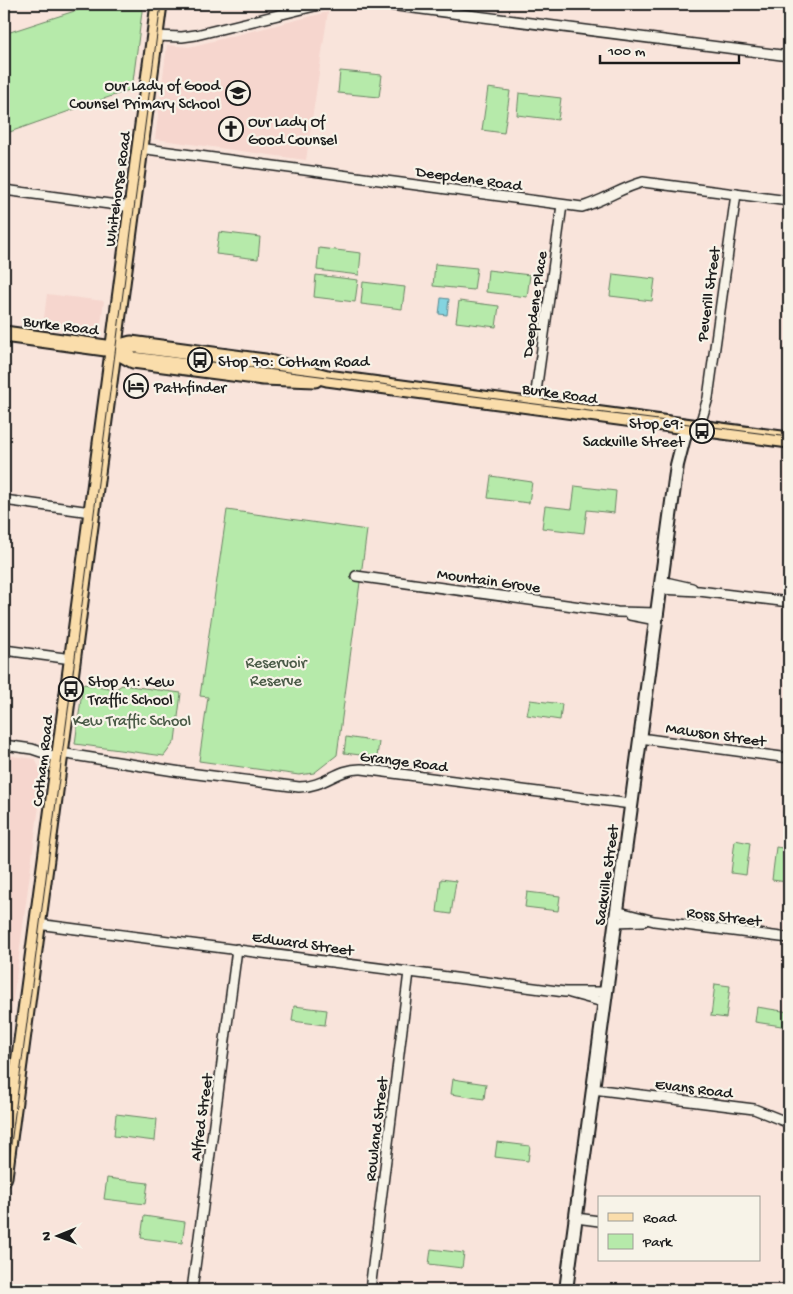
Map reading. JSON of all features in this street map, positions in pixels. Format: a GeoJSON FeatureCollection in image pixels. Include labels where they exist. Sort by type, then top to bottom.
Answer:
{"type":"FeatureCollection","features":[{"type":"Feature","properties":{"kind":"main road","name":"Whitehorse Road"},"geometry":{"type":"LineString","coordinates":[[113,349],[159,4]]}},
{"type":"Feature","properties":{"kind":"main road","name":"Burke Road"},"geometry":{"type":"LineString","coordinates":[[4,334],[113,349],[131,344],[265,362],[327,378],[789,440]]}},
{"type":"Feature","properties":{"kind":"main road","name":"Cotham Road"},"geometry":{"type":"LineString","coordinates":[[4,1177],[113,349]]}},
{"type":"Feature","properties":{"kind":"street"},"geometry":{"type":"LineString","coordinates":[[154,36],[182,37],[196,35],[323,4]]}},
{"type":"Feature","properties":{"kind":"street"},"geometry":{"type":"LineString","coordinates":[[382,4],[789,56]]}},
{"type":"Feature","properties":{"kind":"street","name":"Deepdene Road"},"geometry":{"type":"LineString","coordinates":[[140,148],[582,207],[596,204],[625,187],[643,182],[789,201]]}},
{"type":"Feature","properties":{"kind":"street"},"geometry":{"type":"LineString","coordinates":[[4,190],[132,207]]}},
{"type":"Feature","properties":{"kind":"street","name":"Peverill Street"},"geometry":{"type":"LineString","coordinates":[[694,427],[708,398],[736,194]]}},
{"type":"Feature","properties":{"kind":"street","name":"Deepdene Place"},"geometry":{"type":"LineString","coordinates":[[534,406],[562,205]]}},
{"type":"Feature","properties":{"kind":"street","name":"Sackville Street"},"geometry":{"type":"LineString","coordinates":[[566,1290],[677,465],[694,427]]}},
{"type":"Feature","properties":{"kind":"street"},"geometry":{"type":"LineString","coordinates":[[4,500],[91,512]]}},
{"type":"Feature","properties":{"kind":"street","name":"Mountain Grove"},"geometry":{"type":"LineString","coordinates":[[356,576],[656,617]]}},
{"type":"Feature","properties":{"kind":"street"},"geometry":{"type":"LineString","coordinates":[[661,585],[789,602]]}},
{"type":"Feature","properties":{"kind":"street"},"geometry":{"type":"LineString","coordinates":[[4,650],[72,659]]}},
{"type":"Feature","properties":{"kind":"street","name":"Mawson Street"},"geometry":{"type":"LineString","coordinates":[[640,738],[789,758]]}},
{"type":"Feature","properties":{"kind":"street","name":"Grange Road"},"geometry":{"type":"LineString","coordinates":[[4,745],[182,772],[299,787],[318,785],[346,770],[362,769],[631,804]]}},
{"type":"Feature","properties":{"kind":"street","name":"Ross Street"},"geometry":{"type":"LineString","coordinates":[[615,916],[789,938]]}},
{"type":"Feature","properties":{"kind":"street","name":"Edward Street"},"geometry":{"type":"LineString","coordinates":[[37,924],[237,948],[604,997]]}},
{"type":"Feature","properties":{"kind":"street","name":"Alfred Street"},"geometry":{"type":"LineString","coordinates":[[192,1290],[237,948]]}},
{"type":"Feature","properties":{"kind":"street","name":"Rowland Street"},"geometry":{"type":"LineString","coordinates":[[370,1290],[410,972]]}},
{"type":"Feature","properties":{"kind":"street","name":"Evans Road"},"geometry":{"type":"LineString","coordinates":[[593,1089],[754,1110],[789,1123]]}},
{"type":"Feature","properties":{"kind":"street"},"geometry":{"type":"LineString","coordinates":[[576,1218],[598,1221]]}},
{"type":"Feature","properties":{"kind":"shaded area","name":"Our Lady of Good Counsel Primary School"},"geometry":{"type":"Polygon","coordinates":[[[328,12],[306,160],[155,139],[167,45],[189,47],[328,12]]]}},
{"type":"Feature","properties":{"kind":"shaded area"},"geometry":{"type":"Polygon","coordinates":[[[47,294],[104,301],[100,331],[43,326],[47,294]]]}},
{"type":"Feature","properties":{"kind":"shaded area"},"geometry":{"type":"Polygon","coordinates":[[[4,755],[35,759],[43,776],[4,1067],[4,755]]]}},
{"type":"Feature","properties":{"kind":"green space"},"geometry":{"type":"Polygon","coordinates":[[[96,4],[143,4],[132,89],[4,134],[4,34],[96,4]]]}},
{"type":"Feature","properties":{"kind":"green space"},"geometry":{"type":"Polygon","coordinates":[[[340,71],[382,75],[379,97],[338,93],[340,71]]]}},
{"type":"Feature","properties":{"kind":"green space"},"geometry":{"type":"Polygon","coordinates":[[[488,88],[510,91],[504,133],[482,130],[488,88]]]}},
{"type":"Feature","properties":{"kind":"green space"},"geometry":{"type":"Polygon","coordinates":[[[519,93],[561,98],[558,120],[517,115],[519,93]]]}},
{"type":"Feature","properties":{"kind":"green space"},"geometry":{"type":"Polygon","coordinates":[[[219,232],[260,237],[258,259],[216,254],[219,232]]]}},
{"type":"Feature","properties":{"kind":"green space"},"geometry":{"type":"Polygon","coordinates":[[[319,248],[361,253],[359,275],[317,270],[319,248]]]}},
{"type":"Feature","properties":{"kind":"green space"},"geometry":{"type":"Polygon","coordinates":[[[435,264],[477,268],[474,290],[433,286],[435,264]]]}},
{"type":"Feature","properties":{"kind":"green space"},"geometry":{"type":"Polygon","coordinates":[[[488,270],[530,275],[527,297],[486,292],[488,270]]]}},
{"type":"Feature","properties":{"kind":"green space"},"geometry":{"type":"Polygon","coordinates":[[[613,274],[655,279],[652,301],[610,296],[613,274]]]}},
{"type":"Feature","properties":{"kind":"green space"},"geometry":{"type":"Polygon","coordinates":[[[316,275],[358,280],[355,302],[314,297],[316,275]]]}},
{"type":"Feature","properties":{"kind":"green space"},"geometry":{"type":"Polygon","coordinates":[[[363,282],[405,287],[402,309],[361,304],[363,282]]]}},
{"type":"Feature","properties":{"kind":"green space"},"geometry":{"type":"Polygon","coordinates":[[[459,301],[499,306],[496,327],[456,322],[459,301]]]}},
{"type":"Feature","properties":{"kind":"green space"},"geometry":{"type":"Polygon","coordinates":[[[491,476],[532,482],[529,503],[488,498],[491,476]]]}},
{"type":"Feature","properties":{"kind":"green space"},"geometry":{"type":"Polygon","coordinates":[[[575,486],[616,491],[614,513],[587,510],[584,533],[542,528],[545,506],[572,509],[575,486]]]}},
{"type":"Feature","properties":{"kind":"green space","name":"Reservoir Reserve"},"geometry":{"type":"Polygon","coordinates":[[[227,510],[367,530],[337,755],[314,773],[299,775],[199,761],[208,697],[200,696],[227,510]]]}},
{"type":"Feature","properties":{"kind":"green space","name":"Kew Traffic School"},"geometry":{"type":"Polygon","coordinates":[[[83,684],[116,689],[122,685],[181,693],[175,741],[164,756],[75,744],[83,684]]]}},
{"type":"Feature","properties":{"kind":"green space"},"geometry":{"type":"Polygon","coordinates":[[[530,700],[562,704],[560,720],[527,715],[530,700]]]}},
{"type":"Feature","properties":{"kind":"green space"},"geometry":{"type":"Polygon","coordinates":[[[346,737],[379,742],[377,757],[344,753],[346,737]]]}},
{"type":"Feature","properties":{"kind":"green space"},"geometry":{"type":"Polygon","coordinates":[[[735,840],[750,843],[746,875],[731,873],[735,840]]]}},
{"type":"Feature","properties":{"kind":"green space"},"geometry":{"type":"Polygon","coordinates":[[[776,847],[789,849],[787,882],[772,880],[776,847]]]}},
{"type":"Feature","properties":{"kind":"green space"},"geometry":{"type":"Polygon","coordinates":[[[441,879],[456,881],[451,914],[437,912],[441,879]]]}},
{"type":"Feature","properties":{"kind":"green space"},"geometry":{"type":"Polygon","coordinates":[[[527,892],[560,896],[558,911],[525,907],[527,892]]]}},
{"type":"Feature","properties":{"kind":"green space"},"geometry":{"type":"Polygon","coordinates":[[[715,984],[730,986],[726,1018],[711,1016],[715,984]]]}},
{"type":"Feature","properties":{"kind":"green space"},"geometry":{"type":"Polygon","coordinates":[[[294,1006],[327,1010],[325,1025],[292,1021],[294,1006]]]}},
{"type":"Feature","properties":{"kind":"green space"},"geometry":{"type":"Polygon","coordinates":[[[757,1007],[789,1012],[788,1027],[755,1022],[757,1007]]]}},
{"type":"Feature","properties":{"kind":"green space"},"geometry":{"type":"Polygon","coordinates":[[[453,1079],[486,1084],[484,1099],[451,1094],[453,1079]]]}},
{"type":"Feature","properties":{"kind":"green space"},"geometry":{"type":"Polygon","coordinates":[[[116,1114],[157,1119],[155,1141],[114,1136],[116,1114]]]}},
{"type":"Feature","properties":{"kind":"green space"},"geometry":{"type":"Polygon","coordinates":[[[497,1142],[530,1146],[528,1161],[495,1157],[497,1142]]]}},
{"type":"Feature","properties":{"kind":"green space"},"geometry":{"type":"Polygon","coordinates":[[[107,1178],[148,1183],[145,1204],[104,1199],[107,1178]]]}},
{"type":"Feature","properties":{"kind":"green space"},"geometry":{"type":"Polygon","coordinates":[[[144,1216],[185,1222],[182,1243],[141,1238],[144,1216]]]}},
{"type":"Feature","properties":{"kind":"green space"},"geometry":{"type":"Polygon","coordinates":[[[431,1249],[464,1253],[462,1268],[429,1264],[431,1249]]]}},
{"type":"Feature","properties":{"kind":"water"},"geometry":{"type":"Polygon","coordinates":[[[441,298],[449,299],[447,315],[439,314],[441,298]]]}},
{"type":"Feature","properties":{"kind":"tram line"},"geometry":{"type":"LineString","coordinates":[[4,1197],[161,4]]}},
{"type":"Feature","properties":{"kind":"tram line"},"geometry":{"type":"LineString","coordinates":[[189,359],[789,437]]}},
{"type":"Feature","properties":{"kind":"place","name":"Our Lady of Good Counsel Primary School"},"geometry":{"type":"Point","coordinates":[238,93]}},
{"type":"Feature","properties":{"kind":"place","name":"Our Lady Of Good Counsel"},"geometry":{"type":"Point","coordinates":[231,129]}},
{"type":"Feature","properties":{"kind":"place","name":"Stop 70: Cotham Road"},"geometry":{"type":"Point","coordinates":[200,360]}},
{"type":"Feature","properties":{"kind":"place","name":"Pathfinder"},"geometry":{"type":"Point","coordinates":[136,386]}},
{"type":"Feature","properties":{"kind":"place","name":"Stop 69: Sackville Street"},"geometry":{"type":"Point","coordinates":[702,431]}},
{"type":"Feature","properties":{"kind":"place","name":"Stop 41: Kew Traffic School"},"geometry":{"type":"Point","coordinates":[71,689]}}]}
